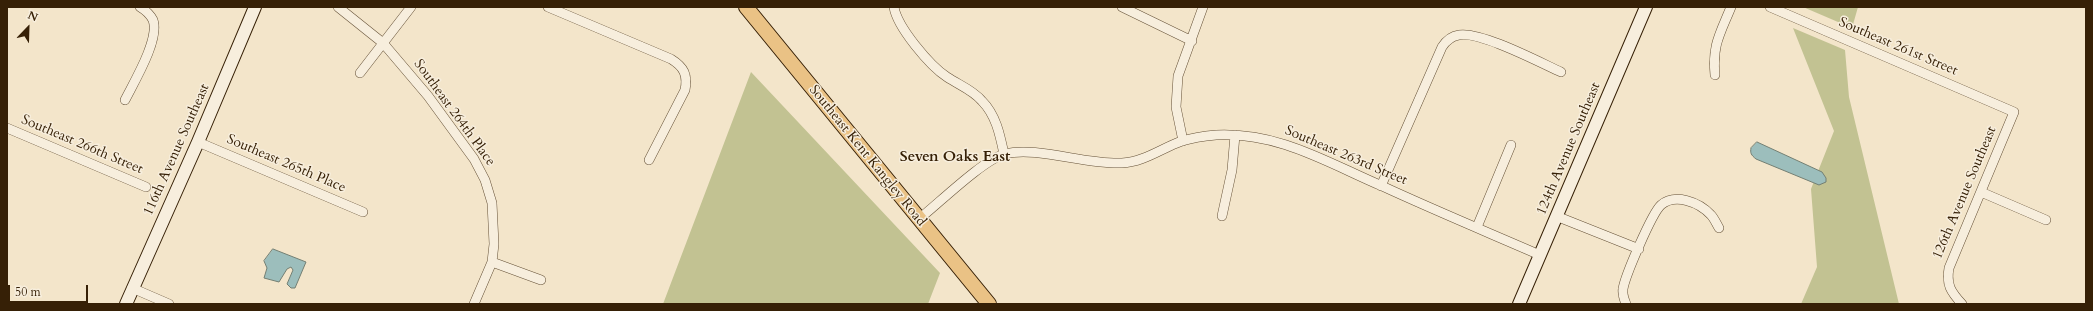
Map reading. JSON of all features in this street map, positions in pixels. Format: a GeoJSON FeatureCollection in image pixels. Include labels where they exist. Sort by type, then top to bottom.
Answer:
{"type":"FeatureCollection","features":[{"type":"Feature","properties":{"kind":"main road","name":"116th Avenue Southeast"},"geometry":{"type":"LineString","coordinates":[[126,304],[198,142],[255,7]]}},
{"type":"Feature","properties":{"kind":"main road","name":"Southeast Kent Kangley Road"},"geometry":{"type":"LineString","coordinates":[[746,7],[989,304]]}},
{"type":"Feature","properties":{"kind":"main road","name":"124th Avenue Southeast"},"geometry":{"type":"LineString","coordinates":[[1519,304],[1646,7]]}},
{"type":"Feature","properties":{"kind":"street"},"geometry":{"type":"LineString","coordinates":[[125,100],[154,36],[152,19],[147,12],[140,7]]}},
{"type":"Feature","properties":{"kind":"street","name":"Southeast 264th Place"},"geometry":{"type":"LineString","coordinates":[[338,7],[383,43],[428,96],[474,159],[485,180],[492,203],[495,226],[492,262],[474,304]]}},
{"type":"Feature","properties":{"kind":"street"},"geometry":{"type":"LineString","coordinates":[[360,73],[411,7]]}},
{"type":"Feature","properties":{"kind":"street"},"geometry":{"type":"LineString","coordinates":[[548,7],[671,59],[681,65],[686,72],[687,82],[685,90],[649,160]]}},
{"type":"Feature","properties":{"kind":"street"},"geometry":{"type":"LineString","coordinates":[[894,7],[894,12],[905,32],[935,66],[946,76],[967,88],[982,100],[994,119],[1004,154]]}},
{"type":"Feature","properties":{"kind":"street"},"geometry":{"type":"LineString","coordinates":[[1122,7],[1192,41]]}},
{"type":"Feature","properties":{"kind":"street"},"geometry":{"type":"LineString","coordinates":[[1182,141],[1176,107],[1178,76],[1192,41],[1203,7]]}},
{"type":"Feature","properties":{"kind":"street"},"geometry":{"type":"LineString","coordinates":[[1715,75],[1713,56],[1716,44],[1731,7]]}},
{"type":"Feature","properties":{"kind":"street","name":"Southeast 261st Street"},"geometry":{"type":"LineString","coordinates":[[1770,7],[2014,112]]}},
{"type":"Feature","properties":{"kind":"street"},"geometry":{"type":"LineString","coordinates":[[1381,186],[1442,47],[1452,36],[1477,36],[1561,72]]}},
{"type":"Feature","properties":{"kind":"street","name":"126th Avenue Southeast"},"geometry":{"type":"LineString","coordinates":[[1962,304],[1949,290],[1947,279],[1949,268],[2014,112]]}},
{"type":"Feature","properties":{"kind":"street","name":"Southeast 266th Street"},"geometry":{"type":"LineString","coordinates":[[7,128],[146,187]]}},
{"type":"Feature","properties":{"kind":"street","name":"Southeast 263rd Street"},"geometry":{"type":"LineString","coordinates":[[919,219],[988,162],[1004,154],[1020,152],[1107,164],[1125,164],[1141,160],[1182,141],[1214,135],[1235,135],[1259,137],[1281,142],[1303,150],[1381,186],[1540,255]]}},
{"type":"Feature","properties":{"kind":"street"},"geometry":{"type":"LineString","coordinates":[[1222,216],[1232,170],[1235,135]]}},
{"type":"Feature","properties":{"kind":"street","name":"Southeast 265th Place"},"geometry":{"type":"LineString","coordinates":[[198,142],[363,212]]}},
{"type":"Feature","properties":{"kind":"street"},"geometry":{"type":"LineString","coordinates":[[1477,227],[1511,146]]}},
{"type":"Feature","properties":{"kind":"street"},"geometry":{"type":"LineString","coordinates":[[1980,192],[2046,220]]}},
{"type":"Feature","properties":{"kind":"street"},"geometry":{"type":"LineString","coordinates":[[1626,304],[1623,288],[1639,249],[1660,206],[1675,199],[1684,200],[1706,210],[1712,216],[1719,228]]}},
{"type":"Feature","properties":{"kind":"street"},"geometry":{"type":"LineString","coordinates":[[1556,216],[1639,249]]}},
{"type":"Feature","properties":{"kind":"street"},"geometry":{"type":"LineString","coordinates":[[492,262],[542,280]]}},
{"type":"Feature","properties":{"kind":"street"},"geometry":{"type":"LineString","coordinates":[[132,288],[169,304]]}},
{"type":"Feature","properties":{"kind":"green space"},"geometry":{"type":"Polygon","coordinates":[[[1803,7],[1858,7],[1852,28],[1803,7]]]}},
{"type":"Feature","properties":{"kind":"green space"},"geometry":{"type":"Polygon","coordinates":[[[1793,28],[1845,50],[1849,97],[1899,304],[1801,304],[1817,267],[1811,189],[1834,131],[1793,28]]]}},
{"type":"Feature","properties":{"kind":"green space"},"geometry":{"type":"Polygon","coordinates":[[[751,72],[940,273],[928,304],[663,304],[751,72]]]}},
{"type":"Feature","properties":{"kind":"water"},"geometry":{"type":"Polygon","coordinates":[[[1757,142],[1822,172],[1826,178],[1826,182],[1819,185],[1756,159],[1751,154],[1751,148],[1757,142]]]}},
{"type":"Feature","properties":{"kind":"water"},"geometry":{"type":"Polygon","coordinates":[[[273,249],[306,262],[295,288],[291,288],[287,284],[293,270],[291,267],[287,269],[279,282],[264,278],[267,268],[264,261],[273,249]]]}},
{"type":"Feature","properties":{"kind":"district","name":"Seven Oaks East"},"geometry":{"type":"Point","coordinates":[955,158]}}]}
